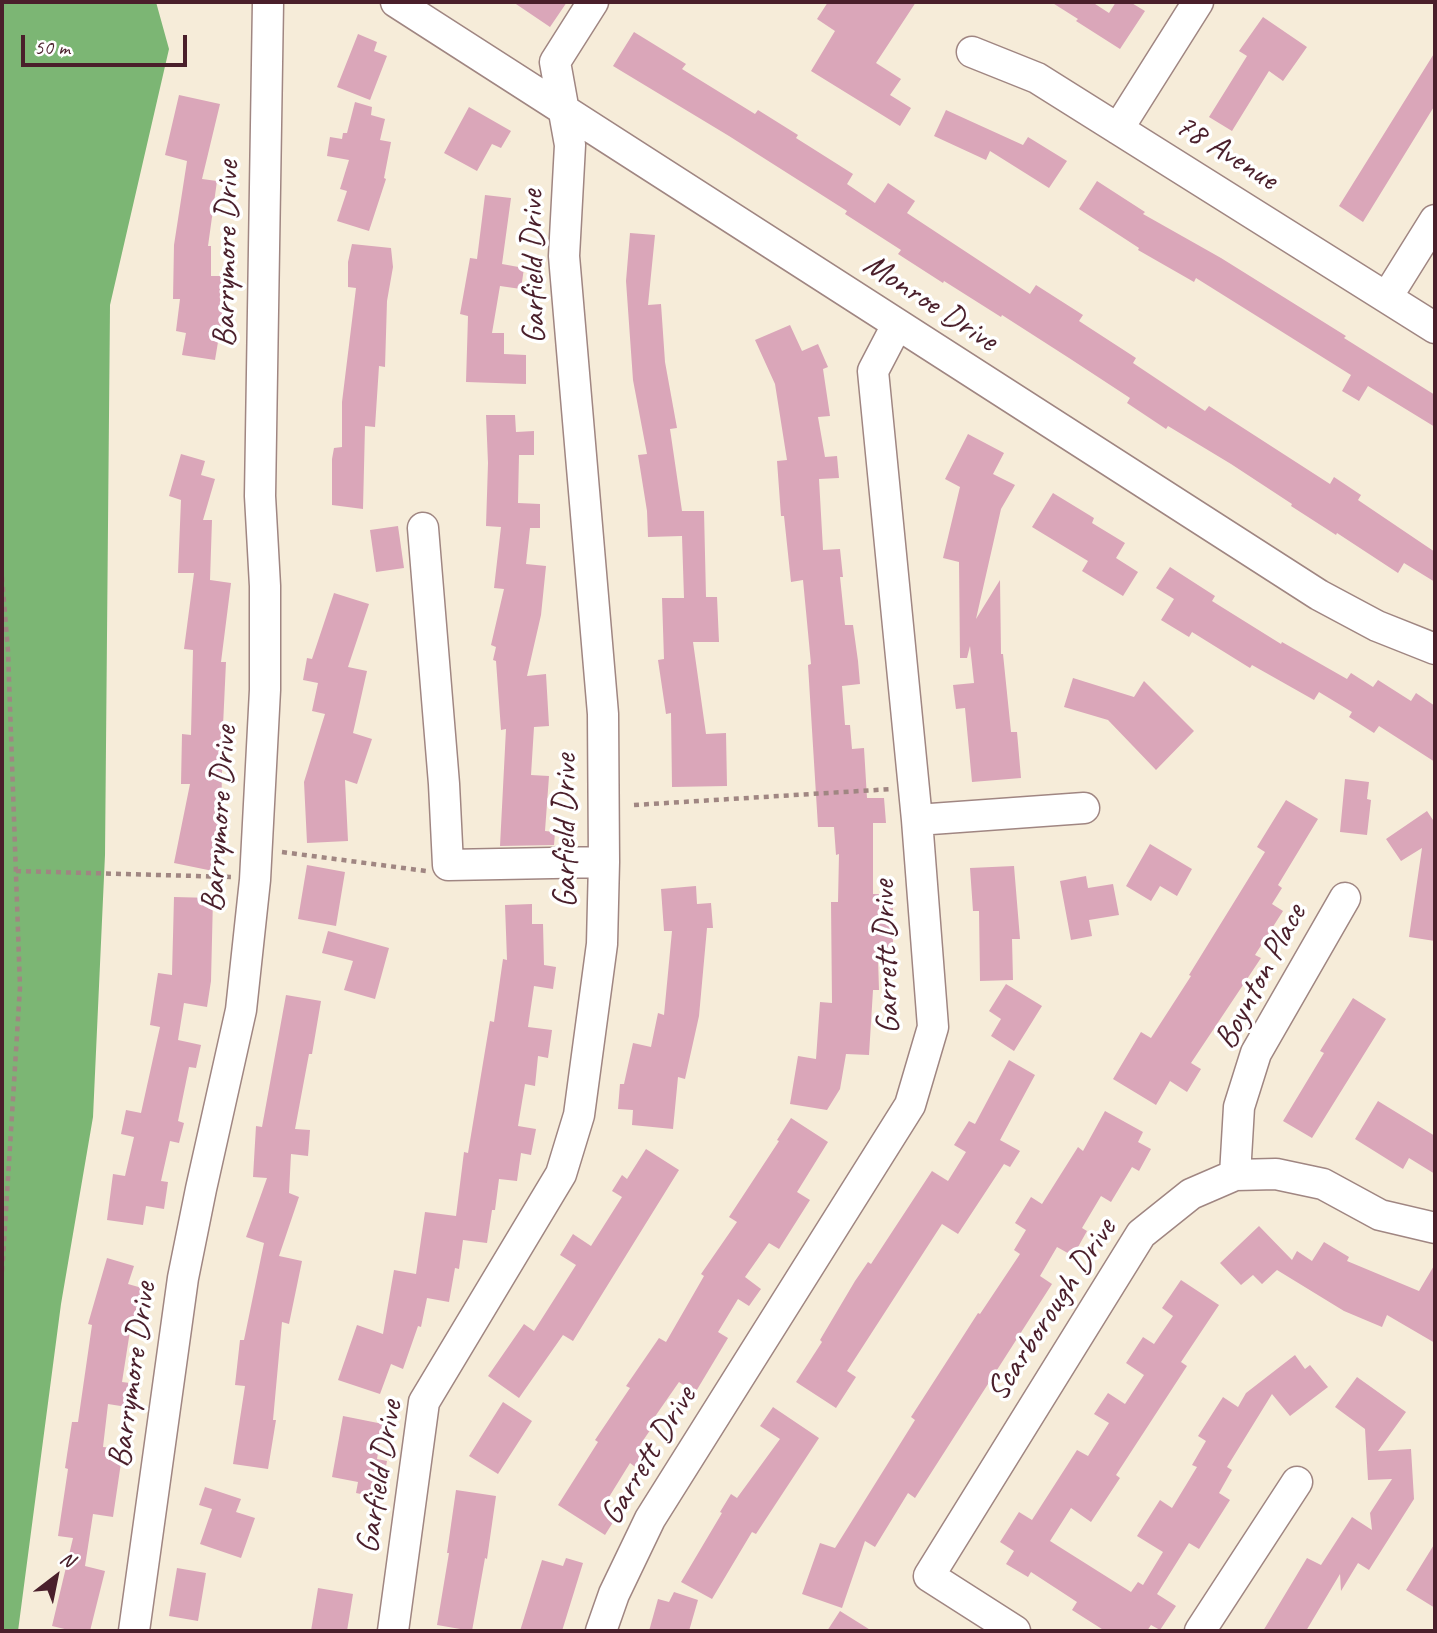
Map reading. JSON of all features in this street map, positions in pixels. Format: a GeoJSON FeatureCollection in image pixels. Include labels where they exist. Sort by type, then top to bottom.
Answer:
{"type":"FeatureCollection","features":[{"type":"Feature","properties":{"kind":"street","name":"Barrymore Drive"},"geometry":{"type":"LineString","coordinates":[[134,1631],[183,1278],[241,1010],[254,880],[265,690],[265,586],[260,495],[268,2]]}},
{"type":"Feature","properties":{"kind":"street","name":"Monroe Drive"},"geometry":{"type":"LineString","coordinates":[[396,2],[1319,595],[1377,626],[1435,649]]}},
{"type":"Feature","properties":{"kind":"street","name":"Garfield Drive"},"geometry":{"type":"LineString","coordinates":[[393,1631],[425,1402],[561,1174],[579,1115],[601,944],[604,862],[603,714],[564,256],[570,145],[555,62],[593,2]]}},
{"type":"Feature","properties":{"kind":"street"},"geometry":{"type":"LineString","coordinates":[[1118,129],[1198,2]]}},
{"type":"Feature","properties":{"kind":"street","name":"78 Avenue"},"geometry":{"type":"LineString","coordinates":[[972,52],[1037,78],[1435,328]]}},
{"type":"Feature","properties":{"kind":"street"},"geometry":{"type":"LineString","coordinates":[[1387,297],[1435,220]]}},
{"type":"Feature","properties":{"kind":"street","name":"Garrett Drive"},"geometry":{"type":"LineString","coordinates":[[601,1631],[614,1594],[650,1519],[910,1105],[933,1027],[917,820],[873,371],[897,325]]}},
{"type":"Feature","properties":{"kind":"street"},"geometry":{"type":"LineString","coordinates":[[423,528],[448,865],[604,862]]}},
{"type":"Feature","properties":{"kind":"street"},"geometry":{"type":"LineString","coordinates":[[917,820],[1084,808]]}},
{"type":"Feature","properties":{"kind":"street","name":"Boynton Place"},"geometry":{"type":"LineString","coordinates":[[1235,1175],[1239,1107],[1256,1053],[1345,898]]}},
{"type":"Feature","properties":{"kind":"street","name":"Scarborough Drive"},"geometry":{"type":"LineString","coordinates":[[1015,1631],[929,1576],[1141,1234],[1191,1194],[1235,1175],[1276,1174],[1323,1184],[1380,1215],[1435,1228]]}},
{"type":"Feature","properties":{"kind":"street"},"geometry":{"type":"LineString","coordinates":[[1200,1631],[1297,1482]]}},
{"type":"Feature","properties":{"kind":"path"},"geometry":{"type":"LineString","coordinates":[[2,577],[8,651],[20,987],[2,1274]]}},
{"type":"Feature","properties":{"kind":"path"},"geometry":{"type":"LineString","coordinates":[[634,805],[897,789]]}},
{"type":"Feature","properties":{"kind":"path"},"geometry":{"type":"LineString","coordinates":[[282,852],[439,873]]}},
{"type":"Feature","properties":{"kind":"path"},"geometry":{"type":"LineString","coordinates":[[16,871],[88,875],[220,876]]}},
{"type":"Feature","properties":{"kind":"green space"},"geometry":{"type":"Polygon","coordinates":[[[2,2],[156,2],[169,49],[110,305],[105,855],[93,1117],[61,1304],[18,1631],[2,1631],[2,2]]]}},
{"type":"Feature","properties":{"kind":"building"},"geometry":{"type":"Polygon","coordinates":[[[513,2],[567,2],[550,27],[513,2]]]}},
{"type":"Feature","properties":{"kind":"building"},"geometry":{"type":"Polygon","coordinates":[[[828,2],[916,2],[876,63],[901,79],[890,95],[911,108],[900,126],[811,71],[835,31],[817,19],[828,2]]]}},
{"type":"Feature","properties":{"kind":"building"},"geometry":{"type":"Polygon","coordinates":[[[1051,2],[1092,2],[1109,13],[1116,2],[1130,2],[1145,11],[1120,49],[1051,2]]]}},
{"type":"Feature","properties":{"kind":"building"},"geometry":{"type":"Polygon","coordinates":[[[1263,17],[1307,47],[1283,81],[1269,71],[1232,131],[1209,117],[1247,56],[1239,51],[1263,17]]]}},
{"type":"Feature","properties":{"kind":"building"},"geometry":{"type":"Polygon","coordinates":[[[634,32],[686,64],[682,69],[755,114],[758,110],[853,174],[847,184],[875,203],[888,183],[915,201],[907,213],[1030,294],[1036,285],[1083,315],[1079,321],[1136,358],[1133,363],[1205,411],[1209,406],[1330,484],[1334,477],[1361,495],[1358,500],[1435,552],[1435,582],[1404,563],[1398,573],[1291,506],[1292,504],[1231,464],[1168,426],[1166,429],[1127,403],[1130,398],[1069,358],[898,254],[901,250],[845,214],[847,211],[613,66],[634,32]]]}},
{"type":"Feature","properties":{"kind":"building"},"geometry":{"type":"Polygon","coordinates":[[[358,34],[377,42],[374,51],[387,56],[370,100],[337,87],[358,34]]]}},
{"type":"Feature","properties":{"kind":"building"},"geometry":{"type":"Polygon","coordinates":[[[1435,52],[1435,105],[1363,222],[1339,206],[1435,52]]]}},
{"type":"Feature","properties":{"kind":"building"},"geometry":{"type":"Polygon","coordinates":[[[179,95],[220,104],[202,179],[217,181],[208,246],[211,246],[211,276],[222,276],[222,318],[215,360],[182,355],[186,333],[176,331],[180,299],[173,299],[174,245],[187,161],[165,155],[179,95]]]}},
{"type":"Feature","properties":{"kind":"building"},"geometry":{"type":"Polygon","coordinates":[[[355,102],[372,107],[371,115],[385,119],[380,140],[391,142],[384,178],[386,179],[369,231],[337,221],[347,191],[340,189],[349,160],[327,156],[330,137],[342,139],[343,133],[347,133],[355,102]]]}},
{"type":"Feature","properties":{"kind":"building"},"geometry":{"type":"Polygon","coordinates":[[[469,107],[511,131],[501,148],[492,144],[477,171],[444,153],[469,107]]]}},
{"type":"Feature","properties":{"kind":"building"},"geometry":{"type":"Polygon","coordinates":[[[946,110],[1023,145],[1028,137],[1067,161],[1049,188],[990,151],[986,160],[934,136],[946,110]]]}},
{"type":"Feature","properties":{"kind":"building"},"geometry":{"type":"Polygon","coordinates":[[[1097,181],[1145,212],[1143,214],[1221,258],[1435,395],[1435,427],[1368,386],[1359,401],[1342,391],[1351,375],[1196,278],[1194,282],[1138,250],[1139,248],[1079,209],[1097,181]]]}},
{"type":"Feature","properties":{"kind":"building"},"geometry":{"type":"Polygon","coordinates":[[[485,195],[511,198],[502,264],[524,268],[521,289],[500,286],[492,333],[504,333],[504,354],[526,355],[526,384],[466,382],[468,316],[460,314],[470,258],[477,259],[485,195]]]}},
{"type":"Feature","properties":{"kind":"building"},"geometry":{"type":"Polygon","coordinates":[[[630,233],[655,235],[648,305],[661,304],[665,362],[677,428],[670,429],[682,511],[704,511],[706,597],[717,597],[719,642],[693,642],[706,734],[726,733],[727,786],[672,787],[671,713],[666,714],[658,660],[664,659],[662,598],[684,598],[682,536],[648,537],[647,511],[638,455],[647,454],[633,380],[626,281],[630,233]]]}},
{"type":"Feature","properties":{"kind":"building"},"geometry":{"type":"Polygon","coordinates":[[[352,244],[391,248],[393,267],[387,301],[385,367],[379,366],[375,427],[365,426],[363,509],[332,505],[332,459],[334,448],[342,447],[342,402],[356,288],[348,287],[348,262],[352,244]]]}},
{"type":"Feature","properties":{"kind":"building"},"geometry":{"type":"Polygon","coordinates":[[[790,325],[802,351],[818,344],[828,367],[823,369],[830,416],[818,417],[825,457],[837,456],[839,478],[819,479],[823,550],[840,549],[845,625],[853,625],[858,661],[860,684],[842,686],[845,725],[850,725],[852,749],[864,748],[867,798],[884,798],[886,823],[873,823],[873,894],[893,894],[893,957],[878,958],[879,990],[873,990],[869,1055],[846,1054],[840,1089],[827,1110],[790,1104],[798,1056],[816,1059],[820,1002],[832,1003],[831,902],[838,902],[839,854],[836,855],[834,827],[818,827],[808,665],[811,664],[803,580],[791,582],[784,516],[781,516],[777,461],[787,460],[775,384],[755,340],[790,325]]]}},
{"type":"Feature","properties":{"kind":"building"},"geometry":{"type":"Polygon","coordinates":[[[486,415],[515,415],[516,432],[534,431],[534,455],[519,455],[518,503],[540,504],[540,528],[530,528],[526,564],[546,566],[541,615],[527,676],[546,674],[549,726],[534,727],[531,775],[549,776],[545,831],[555,832],[554,845],[500,846],[506,729],[501,730],[496,661],[493,660],[496,647],[491,645],[504,589],[494,588],[501,527],[486,526],[486,415]]]}},
{"type":"Feature","properties":{"kind":"building"},"geometry":{"type":"Polygon","coordinates":[[[968,434],[1004,453],[993,474],[1015,485],[1001,509],[976,619],[1000,580],[1001,654],[1011,732],[1017,732],[1021,778],[972,782],[965,708],[956,709],[953,685],[974,683],[970,646],[967,658],[960,658],[959,562],[943,558],[960,487],[945,479],[968,434]]]}},
{"type":"Feature","properties":{"kind":"building"},"geometry":{"type":"Polygon","coordinates":[[[181,454],[205,461],[201,475],[215,479],[203,520],[212,520],[210,580],[231,583],[221,662],[226,662],[223,820],[213,871],[174,863],[190,784],[181,784],[182,734],[191,735],[193,650],[184,649],[194,573],[178,573],[181,500],[169,496],[181,454]]]}},
{"type":"Feature","properties":{"kind":"building"},"geometry":{"type":"Polygon","coordinates":[[[1053,493],[1094,518],[1092,523],[1125,543],[1116,558],[1138,572],[1123,596],[1082,571],[1088,561],[1032,527],[1053,493]]]}},
{"type":"Feature","properties":{"kind":"building"},"geometry":{"type":"Polygon","coordinates":[[[398,526],[404,568],[376,572],[370,530],[398,526]]]}},
{"type":"Feature","properties":{"kind":"building"},"geometry":{"type":"Polygon","coordinates":[[[1170,567],[1215,596],[1212,601],[1281,644],[1282,642],[1347,679],[1351,673],[1373,687],[1378,680],[1411,701],[1416,693],[1435,706],[1435,762],[1379,726],[1374,733],[1349,717],[1352,712],[1319,692],[1314,700],[1252,665],[1250,668],[1192,632],[1189,637],[1161,620],[1174,599],[1156,588],[1170,567]]]}},
{"type":"Feature","properties":{"kind":"building"},"geometry":{"type":"Polygon","coordinates":[[[334,593],[369,604],[348,667],[367,671],[353,733],[372,739],[357,784],[345,780],[348,841],[307,843],[304,782],[325,714],[312,711],[318,683],[303,680],[307,658],[312,659],[334,593]]]}},
{"type":"Feature","properties":{"kind":"building"},"geometry":{"type":"Polygon","coordinates":[[[1073,678],[1134,697],[1144,681],[1194,731],[1156,770],[1108,720],[1064,707],[1073,678]]]}},
{"type":"Feature","properties":{"kind":"building"},"geometry":{"type":"Polygon","coordinates":[[[1345,779],[1369,782],[1367,799],[1371,800],[1367,835],[1340,832],[1345,779]]]}},
{"type":"Feature","properties":{"kind":"building"},"geometry":{"type":"Polygon","coordinates":[[[1286,800],[1318,819],[1278,885],[1282,888],[1272,904],[1283,911],[1255,955],[1261,958],[1191,1063],[1201,1069],[1187,1092],[1170,1081],[1156,1105],[1113,1079],[1141,1032],[1151,1038],[1191,976],[1189,975],[1265,852],[1257,847],[1286,800]]]}},
{"type":"Feature","properties":{"kind":"building"},"geometry":{"type":"Polygon","coordinates":[[[1427,811],[1435,823],[1435,941],[1409,937],[1422,848],[1401,861],[1386,839],[1427,811]]]}},
{"type":"Feature","properties":{"kind":"building"},"geometry":{"type":"Polygon","coordinates":[[[1150,844],[1192,869],[1177,896],[1160,886],[1151,901],[1126,886],[1150,844]]]}},
{"type":"Feature","properties":{"kind":"building"},"geometry":{"type":"Polygon","coordinates":[[[307,865],[345,872],[336,926],[298,919],[307,865]]]}},
{"type":"Feature","properties":{"kind":"building"},"geometry":{"type":"Polygon","coordinates":[[[1014,866],[1020,939],[1012,939],[1013,980],[980,981],[979,911],[973,911],[970,868],[1014,866]]]}},
{"type":"Feature","properties":{"kind":"building"},"geometry":{"type":"Polygon","coordinates":[[[1086,876],[1088,888],[1113,884],[1119,915],[1089,920],[1092,936],[1071,940],[1060,881],[1086,876]]]}},
{"type":"Feature","properties":{"kind":"building"},"geometry":{"type":"Polygon","coordinates":[[[696,886],[697,904],[711,903],[713,928],[707,928],[699,1016],[685,1079],[678,1077],[673,1129],[632,1125],[633,1110],[618,1109],[620,1084],[624,1084],[633,1043],[651,1047],[658,1013],[664,1015],[672,931],[664,931],[661,889],[696,886]]]}},
{"type":"Feature","properties":{"kind":"building"},"geometry":{"type":"Polygon","coordinates":[[[174,897],[213,898],[211,981],[207,1007],[184,1003],[178,1040],[201,1045],[196,1068],[189,1067],[178,1121],[184,1123],[179,1143],[170,1141],[161,1181],[168,1182],[164,1209],[146,1206],[143,1225],[107,1220],[113,1174],[125,1176],[134,1137],[121,1134],[126,1110],[141,1113],[160,1027],[150,1025],[158,973],[172,975],[174,897]]]}},
{"type":"Feature","properties":{"kind":"building"},"geometry":{"type":"Polygon","coordinates":[[[532,904],[532,924],[543,924],[544,965],[556,967],[553,989],[534,986],[528,1027],[552,1030],[548,1058],[538,1056],[535,1086],[525,1084],[518,1126],[536,1129],[531,1155],[521,1153],[517,1181],[499,1179],[487,1243],[463,1240],[459,1269],[455,1268],[449,1302],[427,1298],[421,1327],[418,1326],[403,1369],[391,1364],[380,1394],[338,1380],[357,1325],[383,1334],[394,1270],[416,1274],[425,1212],[456,1216],[464,1152],[468,1153],[490,1021],[494,1022],[503,959],[507,960],[505,905],[532,904]]]}},
{"type":"Feature","properties":{"kind":"building"},"geometry":{"type":"Polygon","coordinates":[[[328,931],[389,948],[375,999],[344,990],[353,961],[322,953],[328,931]]]}},
{"type":"Feature","properties":{"kind":"building"},"geometry":{"type":"Polygon","coordinates":[[[1006,984],[1042,1006],[1014,1051],[991,1036],[1001,1019],[989,1011],[1006,984]]]}},
{"type":"Feature","properties":{"kind":"building"},"geometry":{"type":"Polygon","coordinates":[[[286,995],[321,1001],[295,1129],[310,1130],[308,1156],[291,1154],[289,1193],[299,1197],[279,1256],[302,1261],[289,1324],[282,1322],[273,1420],[276,1420],[268,1469],[233,1464],[245,1386],[235,1385],[240,1340],[244,1340],[264,1243],[246,1237],[267,1178],[253,1177],[256,1126],[262,1127],[286,995]]]}},
{"type":"Feature","properties":{"kind":"building"},"geometry":{"type":"Polygon","coordinates":[[[1353,998],[1386,1019],[1312,1138],[1283,1121],[1324,1053],[1320,1051],[1353,998]]]}},
{"type":"Feature","properties":{"kind":"building"},"geometry":{"type":"Polygon","coordinates":[[[1009,1060],[1035,1075],[1000,1140],[1020,1151],[1010,1167],[1004,1164],[958,1234],[942,1224],[847,1371],[856,1377],[836,1408],[796,1382],[822,1342],[820,1340],[855,1281],[868,1262],[871,1264],[932,1171],[948,1181],[966,1152],[954,1145],[969,1121],[975,1124],[1009,1060]]]}},
{"type":"Feature","properties":{"kind":"building"},"geometry":{"type":"Polygon","coordinates":[[[1378,1101],[1435,1136],[1435,1174],[1409,1158],[1403,1169],[1355,1139],[1378,1101]]]}},
{"type":"Feature","properties":{"kind":"building"},"geometry":{"type":"Polygon","coordinates":[[[1105,1111],[1143,1132],[1138,1142],[1151,1149],[1139,1171],[1132,1167],[1111,1202],[1101,1196],[1082,1228],[1087,1231],[1073,1256],[1057,1247],[1040,1276],[1052,1284],[915,1498],[908,1493],[875,1547],[865,1541],[842,1608],[802,1594],[820,1543],[835,1548],[915,1420],[911,1417],[978,1313],[980,1314],[1020,1254],[1014,1250],[1026,1230],[1015,1223],[1031,1197],[1042,1204],[1078,1147],[1083,1151],[1105,1111]]]}},
{"type":"Feature","properties":{"kind":"building"},"geometry":{"type":"Polygon","coordinates":[[[791,1118],[828,1142],[797,1192],[810,1200],[779,1249],[769,1243],[745,1277],[761,1289],[749,1306],[738,1299],[718,1332],[728,1338],[695,1393],[679,1382],[654,1418],[657,1420],[640,1445],[655,1456],[643,1473],[630,1463],[601,1510],[615,1519],[605,1535],[558,1505],[598,1442],[595,1440],[630,1388],[626,1386],[659,1338],[666,1342],[704,1276],[701,1274],[737,1222],[729,1217],[791,1118]]]}},
{"type":"Feature","properties":{"kind":"building"},"geometry":{"type":"Polygon","coordinates":[[[646,1149],[679,1170],[573,1341],[563,1335],[519,1398],[488,1376],[524,1324],[534,1331],[576,1265],[560,1255],[573,1234],[591,1246],[622,1197],[612,1191],[622,1175],[627,1179],[646,1149]]]}},
{"type":"Feature","properties":{"kind":"building"},"geometry":{"type":"Polygon","coordinates":[[[1259,1226],[1292,1260],[1297,1251],[1312,1261],[1324,1242],[1349,1257],[1347,1261],[1419,1291],[1435,1264],[1435,1343],[1387,1315],[1382,1327],[1344,1311],[1277,1270],[1262,1284],[1253,1275],[1241,1285],[1220,1263],[1259,1226]]]}},
{"type":"Feature","properties":{"kind":"building"},"geometry":{"type":"Polygon","coordinates":[[[107,1258],[134,1266],[128,1284],[142,1288],[130,1331],[122,1382],[130,1383],[127,1407],[108,1404],[103,1447],[123,1449],[113,1517],[93,1514],[85,1566],[105,1571],[90,1631],[73,1631],[52,1626],[73,1538],[58,1536],[72,1422],[78,1422],[92,1325],[88,1324],[107,1258]]]}},
{"type":"Feature","properties":{"kind":"building"},"geometry":{"type":"Polygon","coordinates":[[[1181,1280],[1219,1305],[1181,1362],[1187,1366],[1116,1475],[1120,1478],[1091,1522],[1071,1508],[1050,1541],[1131,1592],[1138,1582],[1143,1585],[1163,1552],[1137,1536],[1160,1500],[1172,1508],[1197,1467],[1192,1465],[1206,1441],[1198,1436],[1223,1397],[1238,1407],[1246,1393],[1295,1355],[1305,1369],[1310,1365],[1328,1387],[1290,1416],[1272,1394],[1227,1467],[1232,1470],[1219,1493],[1230,1500],[1199,1549],[1189,1543],[1157,1594],[1176,1606],[1160,1630],[1151,1625],[1147,1631],[1105,1631],[1072,1610],[1077,1602],[1031,1572],[1028,1577],[1006,1564],[1014,1551],[1000,1542],[1019,1512],[1032,1520],[1077,1450],[1088,1456],[1109,1423],[1094,1414],[1108,1393],[1125,1404],[1144,1375],[1126,1363],[1143,1337],[1154,1344],[1173,1316],[1162,1308],[1181,1280]]]}},
{"type":"Feature","properties":{"kind":"building"},"geometry":{"type":"Polygon","coordinates":[[[1357,1377],[1406,1412],[1378,1451],[1411,1449],[1414,1499],[1369,1570],[1358,1563],[1341,1591],[1340,1574],[1306,1631],[1263,1631],[1307,1558],[1321,1565],[1352,1517],[1372,1530],[1370,1513],[1392,1479],[1368,1480],[1365,1429],[1335,1407],[1357,1377]]]}},
{"type":"Feature","properties":{"kind":"building"},"geometry":{"type":"Polygon","coordinates":[[[503,1402],[532,1421],[498,1474],[469,1456],[503,1402]]]}},
{"type":"Feature","properties":{"kind":"building"},"geometry":{"type":"Polygon","coordinates":[[[773,1407],[819,1438],[756,1534],[752,1532],[712,1599],[681,1582],[731,1494],[737,1498],[780,1439],[760,1426],[773,1407]]]}},
{"type":"Feature","properties":{"kind":"building"},"geometry":{"type":"Polygon","coordinates":[[[343,1416],[383,1424],[377,1459],[387,1461],[380,1498],[356,1493],[358,1482],[332,1477],[343,1416]]]}},
{"type":"Feature","properties":{"kind":"building"},"geometry":{"type":"Polygon","coordinates":[[[205,1487],[241,1499],[236,1512],[255,1518],[241,1558],[200,1544],[212,1509],[199,1505],[205,1487]]]}},
{"type":"Feature","properties":{"kind":"building"},"geometry":{"type":"Polygon","coordinates":[[[456,1490],[496,1496],[487,1559],[485,1558],[472,1631],[437,1625],[456,1490]]]}},
{"type":"Feature","properties":{"kind":"building"},"geometry":{"type":"Polygon","coordinates":[[[1435,1543],[1435,1608],[1406,1590],[1435,1543]]]}},
{"type":"Feature","properties":{"kind":"building"},"geometry":{"type":"Polygon","coordinates":[[[566,1558],[583,1563],[562,1631],[520,1631],[542,1560],[563,1566],[566,1558]]]}},
{"type":"Feature","properties":{"kind":"building"},"geometry":{"type":"Polygon","coordinates":[[[177,1568],[206,1573],[198,1621],[169,1616],[177,1568]]]}},
{"type":"Feature","properties":{"kind":"building"},"geometry":{"type":"Polygon","coordinates":[[[318,1588],[353,1594],[347,1631],[311,1631],[318,1588]]]}},
{"type":"Feature","properties":{"kind":"building"},"geometry":{"type":"Polygon","coordinates":[[[674,1592],[698,1600],[689,1631],[649,1631],[658,1599],[669,1602],[674,1592]]]}},
{"type":"Feature","properties":{"kind":"building"},"geometry":{"type":"Polygon","coordinates":[[[840,1611],[872,1631],[827,1631],[840,1611]]]}}]}
